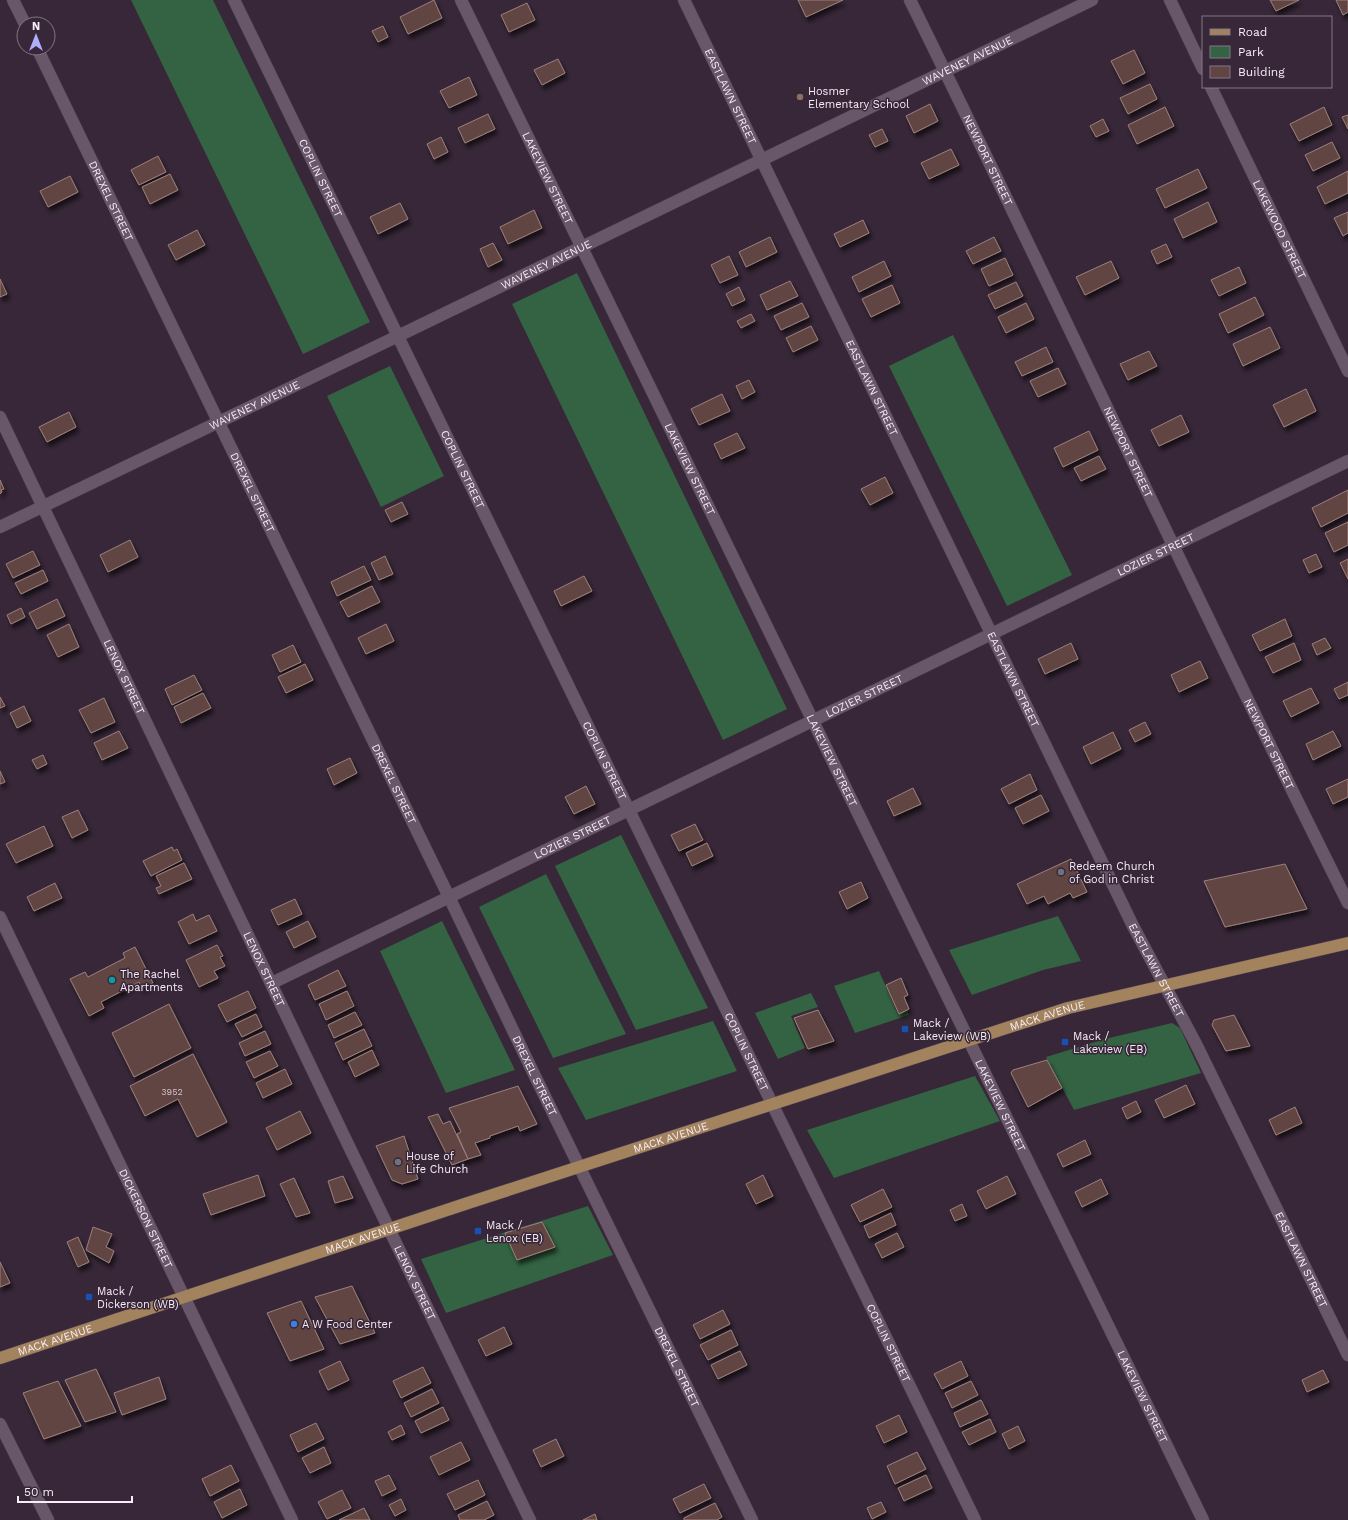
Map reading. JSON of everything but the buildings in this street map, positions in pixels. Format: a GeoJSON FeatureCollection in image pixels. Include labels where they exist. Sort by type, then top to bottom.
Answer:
{"type":"FeatureCollection","features":[{"type":"Feature","properties":{"kind":"main road","name":"MACK AVENUE"},"geometry":{"type":"LineString","coordinates":[[0,1358],[389,1229],[1068,1008],[1348,943]]}},
{"type":"Feature","properties":{"kind":"street"},"geometry":{"type":"LineString","coordinates":[[13,0],[21,16]]}},
{"type":"Feature","properties":{"kind":"street","name":"COPLIN STREET"},"geometry":{"type":"LineString","coordinates":[[234,0],[975,1520]]}},
{"type":"Feature","properties":{"kind":"street","name":"LAKEVIEW STREET"},"geometry":{"type":"LineString","coordinates":[[461,0],[1203,1520]]}},
{"type":"Feature","properties":{"kind":"street","name":"EASTLAWN STREET"},"geometry":{"type":"LineString","coordinates":[[684,0],[1133,926],[1196,1044],[1348,1355]]}},
{"type":"Feature","properties":{"kind":"street","name":"NEWPORT STREET"},"geometry":{"type":"LineString","coordinates":[[910,0],[946,71],[1173,546],[1348,903]]}},
{"type":"Feature","properties":{"kind":"street","name":"WAVENEY AVENUE"},"geometry":{"type":"LineString","coordinates":[[0,527],[1092,0]]}},
{"type":"Feature","properties":{"kind":"street"},"geometry":{"type":"LineString","coordinates":[[1170,0],[1202,68]]}},
{"type":"Feature","properties":{"kind":"street","name":"DREXEL STREET"},"geometry":{"type":"LineString","coordinates":[[41,56],[579,1167],[752,1520]]}},
{"type":"Feature","properties":{"kind":"street","name":"LAKEWOOD STREET"},"geometry":{"type":"LineString","coordinates":[[1211,88],[1348,371]]}},
{"type":"Feature","properties":{"kind":"street","name":"LENOX STREET"},"geometry":{"type":"LineString","coordinates":[[0,417],[530,1520]]}},
{"type":"Feature","properties":{"kind":"street","name":"LOZIER STREET"},"geometry":{"type":"LineString","coordinates":[[272,983],[1348,461]]}},
{"type":"Feature","properties":{"kind":"street","name":"DICKERSON STREET"},"geometry":{"type":"LineString","coordinates":[[0,917],[292,1520]]}},
{"type":"Feature","properties":{"kind":"street"},"geometry":{"type":"LineString","coordinates":[[0,1424],[48,1520]]}},
{"type":"Feature","properties":{"kind":"green space"},"geometry":{"type":"Polygon","coordinates":[[[131,0],[213,0],[370,322],[303,354],[131,0]]]}},
{"type":"Feature","properties":{"kind":"green space"},"geometry":{"type":"Polygon","coordinates":[[[577,273],[787,709],[723,740],[512,304],[577,273]]]}},
{"type":"Feature","properties":{"kind":"green space"},"geometry":{"type":"Polygon","coordinates":[[[953,335],[1072,575],[1007,606],[889,366],[953,335]]]}},
{"type":"Feature","properties":{"kind":"green space"},"geometry":{"type":"Polygon","coordinates":[[[390,366],[444,476],[381,507],[327,396],[390,366]]]}},
{"type":"Feature","properties":{"kind":"green space"},"geometry":{"type":"Polygon","coordinates":[[[621,835],[708,1008],[636,1030],[555,866],[621,835]]]}},
{"type":"Feature","properties":{"kind":"green space"},"geometry":{"type":"Polygon","coordinates":[[[546,874],[626,1034],[553,1058],[479,907],[546,874]]]}},
{"type":"Feature","properties":{"kind":"green space"},"geometry":{"type":"Polygon","coordinates":[[[1058,916],[1081,961],[1043,970],[972,995],[949,950],[1058,916]]]}},
{"type":"Feature","properties":{"kind":"green space"},"geometry":{"type":"Polygon","coordinates":[[[442,921],[515,1070],[446,1093],[380,951],[442,921]]]}},
{"type":"Feature","properties":{"kind":"green space"},"geometry":{"type":"Polygon","coordinates":[[[879,971],[898,1014],[907,1010],[909,1015],[855,1033],[834,986],[879,971]]]}},
{"type":"Feature","properties":{"kind":"green space"},"geometry":{"type":"Polygon","coordinates":[[[811,993],[818,1007],[791,1016],[805,1048],[778,1059],[755,1013],[811,993]]]}},
{"type":"Feature","properties":{"kind":"green space"},"geometry":{"type":"Polygon","coordinates":[[[713,1021],[737,1071],[586,1120],[558,1068],[713,1021]]]}},
{"type":"Feature","properties":{"kind":"green space"},"geometry":{"type":"Polygon","coordinates":[[[1172,1023],[1180,1028],[1201,1073],[1074,1110],[1046,1057],[1105,1039],[1172,1023]]]}},
{"type":"Feature","properties":{"kind":"green space"},"geometry":{"type":"Polygon","coordinates":[[[975,1076],[1000,1121],[834,1178],[807,1130],[975,1076]]]}},
{"type":"Feature","properties":{"kind":"green space"},"geometry":{"type":"Polygon","coordinates":[[[588,1206],[613,1255],[446,1313],[421,1259],[588,1206]]]}},
{"type":"Feature","properties":{"kind":"place","name":"Hosmer Elementary School"},"geometry":{"type":"Point","coordinates":[800,97]}},
{"type":"Feature","properties":{"kind":"place","name":"Redeem Church of God in Christ"},"geometry":{"type":"Point","coordinates":[1061,872]}},
{"type":"Feature","properties":{"kind":"place","name":"The Rachel Apartments"},"geometry":{"type":"Point","coordinates":[112,980]}},
{"type":"Feature","properties":{"kind":"place","name":"Mack / Lakeview (WB)"},"geometry":{"type":"Point","coordinates":[905,1029]}},
{"type":"Feature","properties":{"kind":"place","name":"Mack / Lakeview (EB)"},"geometry":{"type":"Point","coordinates":[1065,1042]}},
{"type":"Feature","properties":{"kind":"place","name":"House of Life Church"},"geometry":{"type":"Point","coordinates":[398,1162]}},
{"type":"Feature","properties":{"kind":"place","name":"Mack / Lenox (EB)"},"geometry":{"type":"Point","coordinates":[478,1231]}},
{"type":"Feature","properties":{"kind":"place","name":"Mack / Dickerson (WB)"},"geometry":{"type":"Point","coordinates":[89,1297]}},
{"type":"Feature","properties":{"kind":"place","name":"A W Food Center"},"geometry":{"type":"Point","coordinates":[294,1324]}}]}
